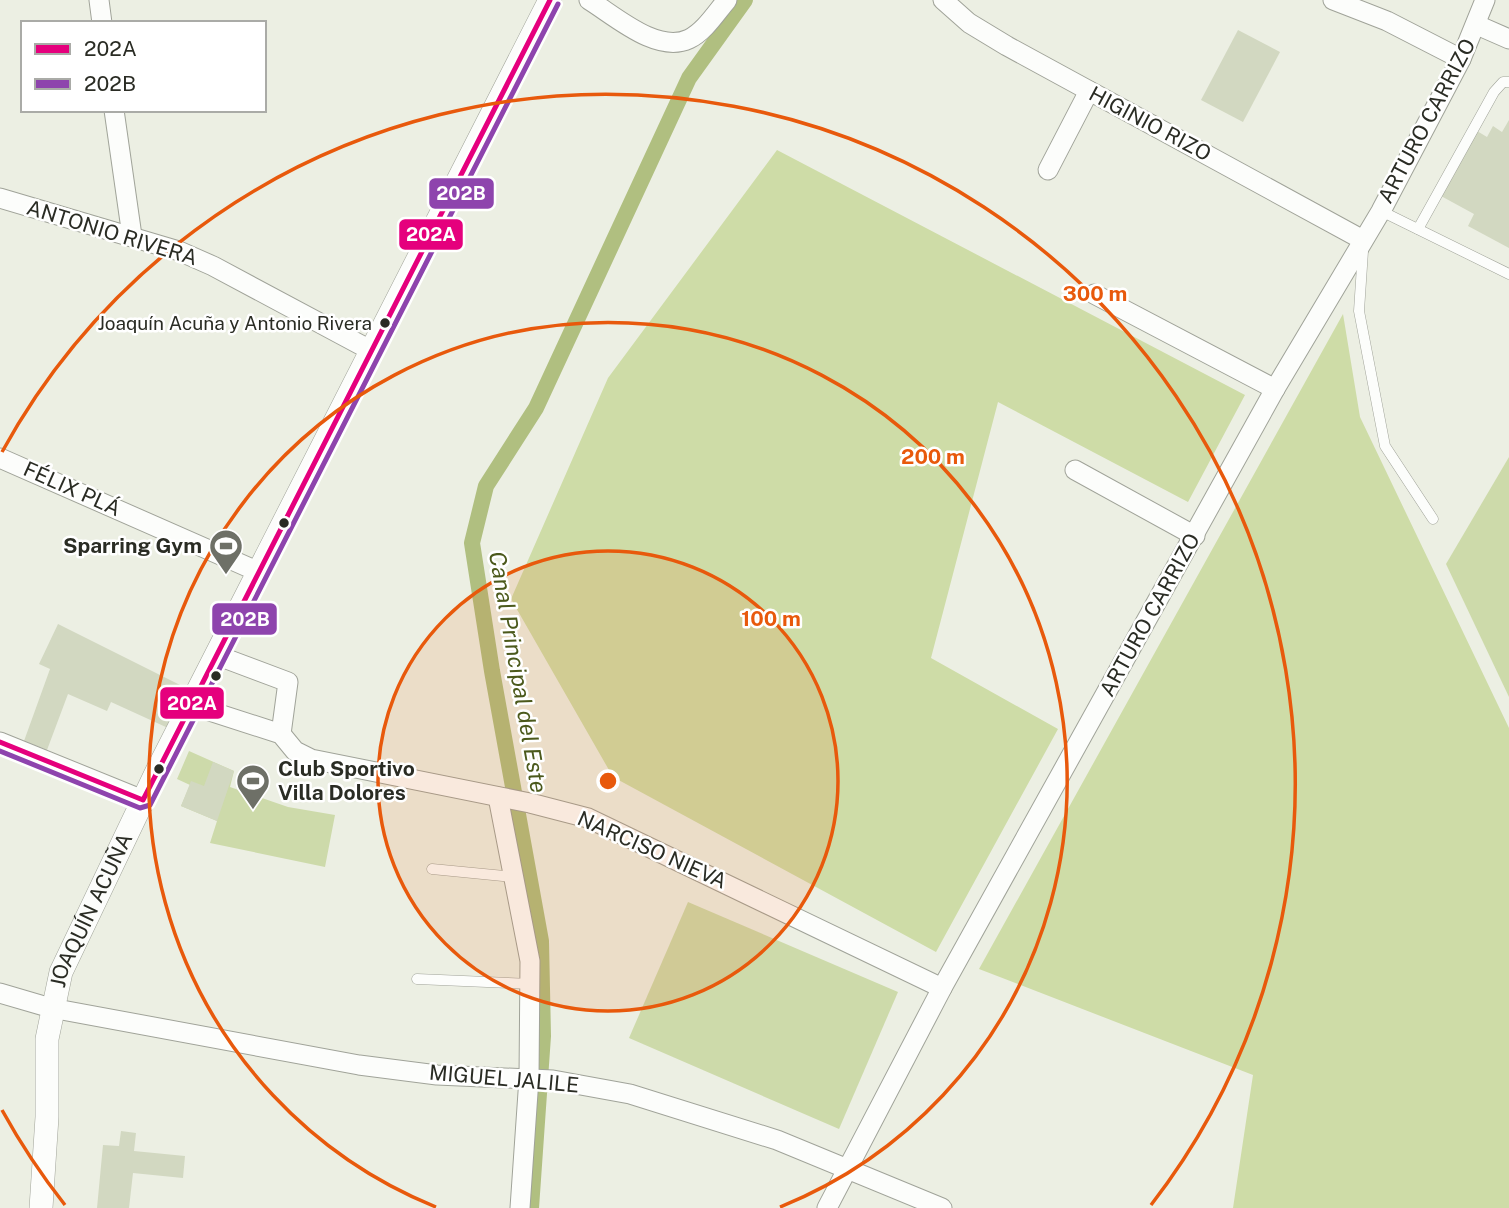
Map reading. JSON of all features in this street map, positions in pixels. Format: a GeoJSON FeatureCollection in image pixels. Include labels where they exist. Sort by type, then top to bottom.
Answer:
{"type":"FeatureCollection","features":[{"type":"Feature","properties":{"kind":"street"},"geometry":{"type":"LineString","coordinates":[[99,0],[102,21]]}},
{"type":"Feature","properties":{"kind":"street","name":"JOAQUÍN ACUÑA"},"geometry":{"type":"LineString","coordinates":[[41,1208],[47,1117],[47,1038],[51,1008],[61,972],[216,655],[551,0]]}},
{"type":"Feature","properties":{"kind":"street"},"geometry":{"type":"LineString","coordinates":[[589,0],[646,35],[661,42],[676,43],[690,39],[702,29],[727,0]]}},
{"type":"Feature","properties":{"kind":"street","name":"HIGINIO RIZO"},"geometry":{"type":"LineString","coordinates":[[943,0],[969,23],[1088,91],[1363,240]]}},
{"type":"Feature","properties":{"kind":"street"},"geometry":{"type":"LineString","coordinates":[[1334,0],[1387,21],[1461,59]]}},
{"type":"Feature","properties":{"kind":"street","name":"ARTURO CARRIZO"},"geometry":{"type":"LineString","coordinates":[[1471,0],[1477,25]]}},
{"type":"Feature","properties":{"kind":"street","name":"ARTURO CARRIZO"},"geometry":{"type":"LineString","coordinates":[[827,1208],[942,988],[1275,389],[1381,211],[1461,59],[1485,0]]}},
{"type":"Feature","properties":{"kind":"street"},"geometry":{"type":"LineString","coordinates":[[1477,25],[1509,39]]}},
{"type":"Feature","properties":{"kind":"street"},"geometry":{"type":"LineString","coordinates":[[1048,170],[1088,91]]}},
{"type":"Feature","properties":{"kind":"street"},"geometry":{"type":"LineString","coordinates":[[114,112],[132,236]]}},
{"type":"Feature","properties":{"kind":"street","name":"ANTONIO RIVERA"},"geometry":{"type":"LineString","coordinates":[[0,198],[132,236],[213,266],[372,351]]}},
{"type":"Feature","properties":{"kind":"street"},"geometry":{"type":"LineString","coordinates":[[1094,294],[1275,389]]}},
{"type":"Feature","properties":{"kind":"street","name":"FÉLIX PLÁ"},"geometry":{"type":"LineString","coordinates":[[0,458],[259,572]]}},
{"type":"Feature","properties":{"kind":"street"},"geometry":{"type":"LineString","coordinates":[[1075,470],[1195,536]]}},
{"type":"Feature","properties":{"kind":"street"},"geometry":{"type":"LineString","coordinates":[[216,655],[288,682],[281,734]]}},
{"type":"Feature","properties":{"kind":"street","name":"NARCISO NIEVA"},"geometry":{"type":"LineString","coordinates":[[191,705],[281,734],[295,751],[311,759],[530,803],[588,818],[942,988]]}},
{"type":"Feature","properties":{"kind":"street"},"geometry":{"type":"LineString","coordinates":[[0,742],[143,800]]}},
{"type":"Feature","properties":{"kind":"street"},"geometry":{"type":"LineString","coordinates":[[498,797],[530,961],[529,1078],[520,1208]]}},
{"type":"Feature","properties":{"kind":"street","name":"MIGUEL JALILE"},"geometry":{"type":"LineString","coordinates":[[0,993],[51,1008],[359,1065],[437,1075],[552,1080],[630,1094],[777,1140],[942,1208]]}},
{"type":"Feature","properties":{"kind":"lane"},"geometry":{"type":"LineString","coordinates":[[1418,229],[1494,92],[1503,82],[1509,82]]}},
{"type":"Feature","properties":{"kind":"lane"},"geometry":{"type":"LineString","coordinates":[[1381,211],[1509,274]]}},
{"type":"Feature","properties":{"kind":"lane"},"geometry":{"type":"LineString","coordinates":[[1363,240],[1359,310],[1385,446],[1433,519]]}},
{"type":"Feature","properties":{"kind":"lane"},"geometry":{"type":"LineString","coordinates":[[432,869],[514,877]]}},
{"type":"Feature","properties":{"kind":"lane"},"geometry":{"type":"LineString","coordinates":[[417,979],[531,984]]}},
{"type":"Feature","properties":{"kind":"green space"},"geometry":{"type":"Polygon","coordinates":[[[777,150],[1245,395],[1188,502],[998,402],[931,658],[1058,729],[936,952],[613,777],[511,599],[608,378],[777,150]]]}},
{"type":"Feature","properties":{"kind":"green space"},"geometry":{"type":"Polygon","coordinates":[[[1343,314],[1360,417],[1509,728],[1509,1208],[1233,1208],[1253,1075],[979,969],[1343,314]]]}},
{"type":"Feature","properties":{"kind":"green space"},"geometry":{"type":"Polygon","coordinates":[[[1509,457],[1509,697],[1446,564],[1509,457]]]}},
{"type":"Feature","properties":{"kind":"green space","name":"Club Sportivo Villa Dolores"},"geometry":{"type":"Polygon","coordinates":[[[189,751],[234,771],[230,787],[288,807],[335,815],[325,867],[210,843],[217,821],[181,806],[190,785],[177,779],[189,751]]]}},
{"type":"Feature","properties":{"kind":"green space"},"geometry":{"type":"Polygon","coordinates":[[[688,902],[898,992],[839,1129],[629,1038],[688,902]]]}},
{"type":"Feature","properties":{"kind":"building"},"geometry":{"type":"Polygon","coordinates":[[[1238,30],[1280,52],[1243,122],[1201,100],[1238,30]]]}},
{"type":"Feature","properties":{"kind":"building"},"geometry":{"type":"Polygon","coordinates":[[[1509,120],[1509,248],[1468,226],[1474,214],[1441,196],[1477,131],[1487,137],[1493,126],[1502,132],[1509,120]]]}},
{"type":"Feature","properties":{"kind":"building"},"geometry":{"type":"Polygon","coordinates":[[[58,624],[188,689],[168,728],[111,702],[107,711],[68,694],[47,750],[24,741],[50,669],[39,664],[58,624]]]}},
{"type":"Feature","properties":{"kind":"building"},"geometry":{"type":"Polygon","coordinates":[[[213,762],[234,771],[217,821],[181,806],[191,781],[204,786],[213,762]]]}},
{"type":"Feature","properties":{"kind":"building"},"geometry":{"type":"Polygon","coordinates":[[[121,1131],[136,1133],[134,1151],[185,1156],[183,1178],[133,1173],[129,1208],[97,1208],[103,1145],[119,1146],[121,1131]]]}},
{"type":"Feature","properties":{"kind":"waterway","name":"Canal Principal del Este"},"geometry":{"type":"LineString","coordinates":[[531,1208],[543,1036],[541,941],[492,671],[472,543],[486,486],[536,408],[689,78],[745,0]]}},
{"type":"Feature","properties":{"kind":"transit line","name":"202A"},"geometry":{"type":"LineString","coordinates":[[0,742],[143,800],[550,0]]}},
{"type":"Feature","properties":{"kind":"transit line","name":"202B"},"geometry":{"type":"LineString","coordinates":[[0,751],[140,808],[150,805],[558,4]]}},
{"type":"Feature","properties":{"kind":"place","name":"Joaquín Acuña y Antonio Rivera"},"geometry":{"type":"Point","coordinates":[385,323]}},
{"type":"Feature","properties":{"kind":"place","name":"Sparring Gym"},"geometry":{"type":"Point","coordinates":[226,576]}},
{"type":"Feature","properties":{"kind":"place","name":"Club Sportivo Villa Dolores"},"geometry":{"type":"Point","coordinates":[253,811]}}]}
